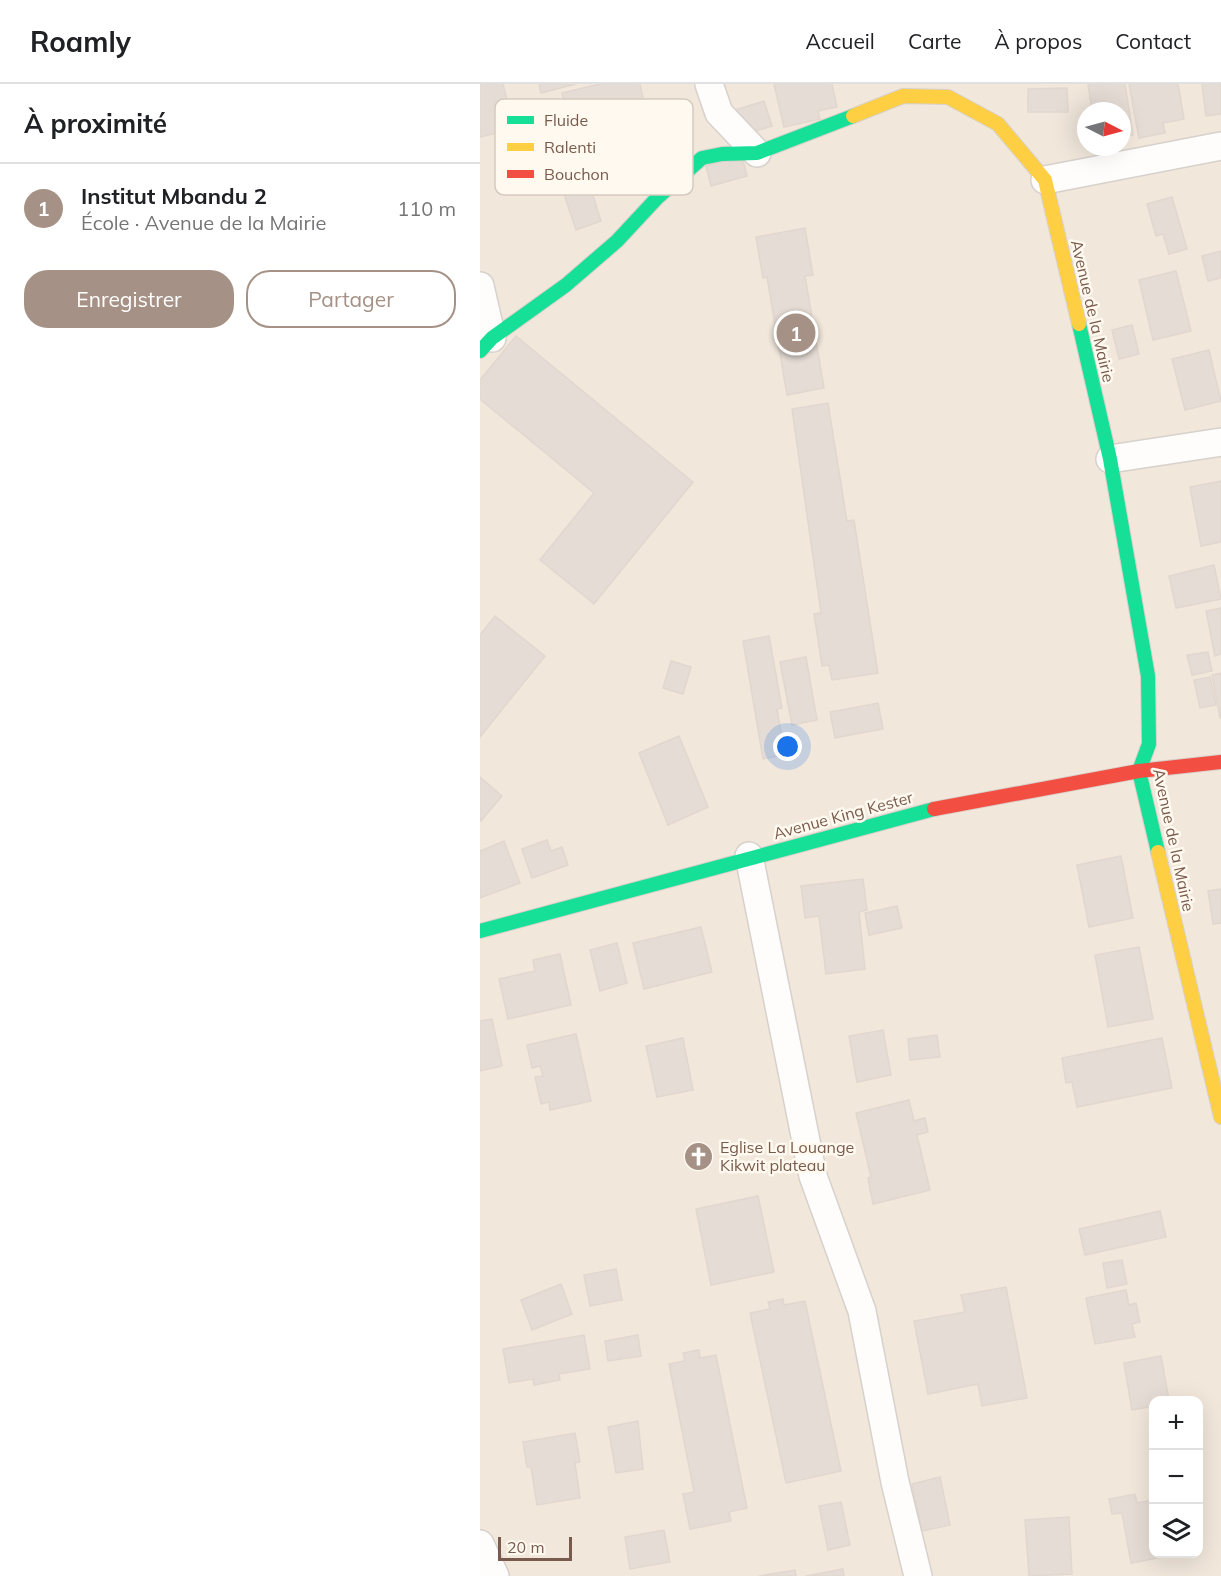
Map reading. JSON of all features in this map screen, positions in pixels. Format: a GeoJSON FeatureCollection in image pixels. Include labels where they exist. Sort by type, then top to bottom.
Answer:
{"type":"FeatureCollection","features":[{"type":"Feature","properties":{"kind":"street"},"geometry":{"type":"LineString","coordinates":[[709,84],[719,113],[758,153]]}},
{"type":"Feature","properties":{"kind":"street","name":"Avenue de la Mairie"},"geometry":{"type":"LineString","coordinates":[[693,166],[702,158],[722,153],[758,153],[903,96],[948,97],[998,124],[1045,180],[1110,459],[1148,676],[1149,744],[1139,771],[1221,1117]]}},
{"type":"Feature","properties":{"kind":"street"},"geometry":{"type":"LineString","coordinates":[[1045,180],[1221,146]]}},
{"type":"Feature","properties":{"kind":"street","name":"Avenue de la Mairie"},"geometry":{"type":"LineString","coordinates":[[486,344],[575,278],[617,241],[660,195]]}},
{"type":"Feature","properties":{"kind":"street"},"geometry":{"type":"LineString","coordinates":[[480,286],[486,344]]}},
{"type":"Feature","properties":{"kind":"street"},"geometry":{"type":"LineString","coordinates":[[1110,459],[1221,442]]}},
{"type":"Feature","properties":{"kind":"street","name":"Avenue King Kester"},"geometry":{"type":"LineString","coordinates":[[480,932],[749,856],[928,810],[1139,771],[1221,762]]}},
{"type":"Feature","properties":{"kind":"street"},"geometry":{"type":"LineString","coordinates":[[749,856],[813,1176],[862,1311],[895,1482],[918,1576]]}},
{"type":"Feature","properties":{"kind":"street"},"geometry":{"type":"LineString","coordinates":[[480,1544],[495,1576]]}},
{"type":"Feature","properties":{"kind":"shaded area"},"geometry":{"type":"Polygon","coordinates":[[[480,84],[1221,84],[1221,1576],[480,1576],[480,84]]]}},
{"type":"Feature","properties":{"kind":"building"},"geometry":{"type":"Polygon","coordinates":[[[480,84],[503,84],[507,99],[495,99],[495,133],[480,137],[480,84]]]}},
{"type":"Feature","properties":{"kind":"building"},"geometry":{"type":"Polygon","coordinates":[[[539,84],[576,84],[541,93],[539,84]]]}},
{"type":"Feature","properties":{"kind":"building"},"geometry":{"type":"Polygon","coordinates":[[[600,84],[640,84],[643,99],[563,99],[562,93],[600,84]]]}},
{"type":"Feature","properties":{"kind":"building"},"geometry":{"type":"Polygon","coordinates":[[[774,84],[832,84],[837,107],[818,111],[820,119],[784,127],[774,84]]]}},
{"type":"Feature","properties":{"kind":"building"},"geometry":{"type":"Polygon","coordinates":[[[1088,84],[1125,84],[1128,102],[1091,102],[1088,84]]]}},
{"type":"Feature","properties":{"kind":"building"},"geometry":{"type":"Polygon","coordinates":[[[1129,84],[1178,84],[1184,119],[1163,123],[1165,133],[1139,138],[1129,84]]]}},
{"type":"Feature","properties":{"kind":"building"},"geometry":{"type":"Polygon","coordinates":[[[1202,84],[1221,84],[1221,114],[1206,116],[1202,84]]]}},
{"type":"Feature","properties":{"kind":"building"},"geometry":{"type":"Polygon","coordinates":[[[1067,88],[1068,112],[1028,112],[1028,89],[1067,88]]]}},
{"type":"Feature","properties":{"kind":"building"},"geometry":{"type":"Polygon","coordinates":[[[764,101],[772,126],[742,135],[735,110],[764,101]]]}},
{"type":"Feature","properties":{"kind":"building"},"geometry":{"type":"Polygon","coordinates":[[[742,156],[747,176],[711,186],[706,166],[742,156]]]}},
{"type":"Feature","properties":{"kind":"building"},"geometry":{"type":"Polygon","coordinates":[[[564,195],[593,195],[601,221],[576,230],[564,195]]]}},
{"type":"Feature","properties":{"kind":"building"},"geometry":{"type":"Polygon","coordinates":[[[1172,197],[1187,249],[1169,254],[1163,234],[1156,236],[1147,204],[1172,197]]]}},
{"type":"Feature","properties":{"kind":"building"},"geometry":{"type":"Polygon","coordinates":[[[805,228],[813,275],[805,276],[824,388],[787,395],[767,277],[763,278],[756,237],[805,228]]]}},
{"type":"Feature","properties":{"kind":"building"},"geometry":{"type":"Polygon","coordinates":[[[1221,251],[1221,278],[1208,281],[1202,256],[1221,251]]]}},
{"type":"Feature","properties":{"kind":"building"},"geometry":{"type":"Polygon","coordinates":[[[1176,271],[1191,331],[1153,340],[1139,280],[1176,271]]]}},
{"type":"Feature","properties":{"kind":"building"},"geometry":{"type":"Polygon","coordinates":[[[1132,325],[1139,354],[1119,359],[1112,330],[1132,325]]]}},
{"type":"Feature","properties":{"kind":"building"},"geometry":{"type":"Polygon","coordinates":[[[516,336],[693,482],[594,604],[540,560],[594,493],[480,399],[480,380],[516,336]]]}},
{"type":"Feature","properties":{"kind":"building"},"geometry":{"type":"Polygon","coordinates":[[[1209,350],[1221,401],[1185,410],[1172,359],[1209,350]]]}},
{"type":"Feature","properties":{"kind":"building"},"geometry":{"type":"Polygon","coordinates":[[[828,403],[847,521],[854,520],[878,673],[832,680],[829,665],[822,666],[814,614],[821,613],[792,409],[828,403]]]}},
{"type":"Feature","properties":{"kind":"building"},"geometry":{"type":"Polygon","coordinates":[[[1221,481],[1221,542],[1201,546],[1190,487],[1221,481]]]}},
{"type":"Feature","properties":{"kind":"building"},"geometry":{"type":"Polygon","coordinates":[[[1214,565],[1221,599],[1176,608],[1169,576],[1214,565]]]}},
{"type":"Feature","properties":{"kind":"building"},"geometry":{"type":"Polygon","coordinates":[[[1221,608],[1221,654],[1215,656],[1206,611],[1221,608]]]}},
{"type":"Feature","properties":{"kind":"building"},"geometry":{"type":"Polygon","coordinates":[[[495,616],[545,656],[480,737],[480,635],[495,616]]]}},
{"type":"Feature","properties":{"kind":"building"},"geometry":{"type":"Polygon","coordinates":[[[769,636],[782,708],[777,709],[785,755],[763,759],[743,641],[769,636]]]}},
{"type":"Feature","properties":{"kind":"building"},"geometry":{"type":"Polygon","coordinates":[[[1208,652],[1212,671],[1192,675],[1187,655],[1208,652]]]}},
{"type":"Feature","properties":{"kind":"building"},"geometry":{"type":"Polygon","coordinates":[[[806,657],[817,720],[792,725],[780,662],[806,657]]]}},
{"type":"Feature","properties":{"kind":"building"},"geometry":{"type":"Polygon","coordinates":[[[671,661],[691,667],[683,694],[663,688],[671,661]]]}},
{"type":"Feature","properties":{"kind":"building"},"geometry":{"type":"Polygon","coordinates":[[[1221,673],[1221,718],[1220,718],[1212,675],[1221,673]]]}},
{"type":"Feature","properties":{"kind":"building"},"geometry":{"type":"Polygon","coordinates":[[[1210,677],[1216,705],[1200,708],[1194,680],[1210,677]]]}},
{"type":"Feature","properties":{"kind":"building"},"geometry":{"type":"Polygon","coordinates":[[[878,703],[883,729],[835,738],[830,712],[878,703]]]}},
{"type":"Feature","properties":{"kind":"building"},"geometry":{"type":"Polygon","coordinates":[[[679,736],[708,807],[668,825],[639,753],[679,736]]]}},
{"type":"Feature","properties":{"kind":"building"},"geometry":{"type":"Polygon","coordinates":[[[480,777],[502,796],[481,821],[480,820],[480,777]]]}},
{"type":"Feature","properties":{"kind":"building"},"geometry":{"type":"Polygon","coordinates":[[[547,840],[551,851],[562,847],[568,865],[532,878],[522,849],[547,840]]]}},
{"type":"Feature","properties":{"kind":"building"},"geometry":{"type":"Polygon","coordinates":[[[504,841],[520,883],[480,898],[480,851],[504,841]]]}},
{"type":"Feature","properties":{"kind":"building"},"geometry":{"type":"Polygon","coordinates":[[[1121,856],[1133,918],[1089,927],[1077,865],[1121,856]]]}},
{"type":"Feature","properties":{"kind":"building"},"geometry":{"type":"Polygon","coordinates":[[[863,879],[867,910],[859,912],[865,969],[826,974],[819,916],[805,918],[801,886],[863,879]]]}},
{"type":"Feature","properties":{"kind":"building"},"geometry":{"type":"Polygon","coordinates":[[[1221,889],[1221,923],[1213,924],[1208,891],[1221,889]]]}},
{"type":"Feature","properties":{"kind":"building"},"geometry":{"type":"Polygon","coordinates":[[[897,906],[902,928],[869,935],[865,913],[897,906]]]}},
{"type":"Feature","properties":{"kind":"building"},"geometry":{"type":"Polygon","coordinates":[[[701,927],[712,972],[644,989],[633,943],[701,927]]]}},
{"type":"Feature","properties":{"kind":"building"},"geometry":{"type":"Polygon","coordinates":[[[617,943],[627,983],[600,991],[590,950],[617,943]]]}},
{"type":"Feature","properties":{"kind":"building"},"geometry":{"type":"Polygon","coordinates":[[[1139,947],[1153,1019],[1108,1027],[1095,955],[1139,947]]]}},
{"type":"Feature","properties":{"kind":"building"},"geometry":{"type":"Polygon","coordinates":[[[560,954],[571,1005],[508,1019],[499,979],[535,971],[533,960],[560,954]]]}},
{"type":"Feature","properties":{"kind":"building"},"geometry":{"type":"Polygon","coordinates":[[[492,1019],[502,1066],[480,1071],[480,1021],[492,1019]]]}},
{"type":"Feature","properties":{"kind":"building"},"geometry":{"type":"Polygon","coordinates":[[[883,1030],[891,1075],[857,1082],[849,1036],[883,1030]]]}},
{"type":"Feature","properties":{"kind":"building"},"geometry":{"type":"Polygon","coordinates":[[[576,1034],[591,1101],[550,1110],[549,1102],[541,1104],[535,1077],[543,1076],[540,1066],[532,1068],[527,1045],[576,1034]]]}},
{"type":"Feature","properties":{"kind":"building"},"geometry":{"type":"Polygon","coordinates":[[[937,1035],[940,1057],[910,1060],[908,1039],[937,1035]]]}},
{"type":"Feature","properties":{"kind":"building"},"geometry":{"type":"Polygon","coordinates":[[[683,1038],[693,1090],[657,1097],[646,1046],[683,1038]]]}},
{"type":"Feature","properties":{"kind":"building"},"geometry":{"type":"Polygon","coordinates":[[[1162,1038],[1172,1088],[1077,1107],[1072,1082],[1066,1083],[1062,1058],[1162,1038]]]}},
{"type":"Feature","properties":{"kind":"building"},"geometry":{"type":"Polygon","coordinates":[[[909,1100],[914,1121],[925,1118],[928,1132],[917,1135],[930,1190],[873,1204],[868,1178],[871,1177],[856,1113],[909,1100]]]}},
{"type":"Feature","properties":{"kind":"building"},"geometry":{"type":"Polygon","coordinates":[[[758,1196],[774,1272],[711,1285],[696,1209],[758,1196]]]}},
{"type":"Feature","properties":{"kind":"building"},"geometry":{"type":"Polygon","coordinates":[[[1160,1211],[1166,1237],[1085,1255],[1079,1229],[1160,1211]]]}},
{"type":"Feature","properties":{"kind":"building"},"geometry":{"type":"Polygon","coordinates":[[[1122,1260],[1127,1284],[1107,1288],[1103,1263],[1122,1260]]]}},
{"type":"Feature","properties":{"kind":"building"},"geometry":{"type":"Polygon","coordinates":[[[616,1269],[622,1300],[590,1306],[584,1275],[616,1269]]]}},
{"type":"Feature","properties":{"kind":"building"},"geometry":{"type":"Polygon","coordinates":[[[561,1284],[572,1314],[532,1330],[521,1300],[561,1284]]]}},
{"type":"Feature","properties":{"kind":"building"},"geometry":{"type":"Polygon","coordinates":[[[1006,1287],[1027,1398],[982,1406],[978,1384],[928,1394],[914,1321],[965,1312],[961,1295],[1006,1287]]]}},
{"type":"Feature","properties":{"kind":"building"},"geometry":{"type":"Polygon","coordinates":[[[1126,1290],[1129,1305],[1136,1303],[1140,1322],[1132,1324],[1135,1337],[1095,1344],[1086,1298],[1126,1290]]]}},
{"type":"Feature","properties":{"kind":"building"},"geometry":{"type":"Polygon","coordinates":[[[783,1299],[784,1305],[805,1301],[841,1471],[786,1483],[750,1313],[770,1309],[768,1302],[783,1299]]]}},
{"type":"Feature","properties":{"kind":"building"},"geometry":{"type":"Polygon","coordinates":[[[584,1335],[590,1369],[559,1374],[560,1380],[534,1385],[533,1379],[509,1383],[503,1349],[584,1335]]]}},
{"type":"Feature","properties":{"kind":"building"},"geometry":{"type":"Polygon","coordinates":[[[638,1335],[641,1356],[608,1361],[605,1341],[638,1335]]]}},
{"type":"Feature","properties":{"kind":"building"},"geometry":{"type":"Polygon","coordinates":[[[699,1350],[700,1358],[716,1355],[747,1508],[729,1512],[731,1521],[690,1529],[683,1494],[694,1492],[669,1364],[685,1361],[683,1353],[699,1350]]]}},
{"type":"Feature","properties":{"kind":"building"},"geometry":{"type":"Polygon","coordinates":[[[1161,1356],[1168,1396],[1149,1396],[1149,1407],[1132,1410],[1124,1363],[1161,1356]]]}},
{"type":"Feature","properties":{"kind":"building"},"geometry":{"type":"Polygon","coordinates":[[[638,1421],[643,1469],[616,1473],[608,1427],[638,1421]]]}},
{"type":"Feature","properties":{"kind":"building"},"geometry":{"type":"Polygon","coordinates":[[[575,1433],[580,1462],[575,1463],[580,1498],[537,1505],[531,1467],[527,1467],[523,1442],[575,1433]]]}},
{"type":"Feature","properties":{"kind":"building"},"geometry":{"type":"Polygon","coordinates":[[[940,1477],[950,1525],[922,1531],[912,1484],[940,1477]]]}},
{"type":"Feature","properties":{"kind":"building"},"geometry":{"type":"Polygon","coordinates":[[[1135,1494],[1137,1503],[1149,1501],[1149,1558],[1158,1558],[1131,1563],[1122,1513],[1112,1514],[1109,1499],[1135,1494]]]}},
{"type":"Feature","properties":{"kind":"building"},"geometry":{"type":"Polygon","coordinates":[[[841,1502],[850,1545],[828,1550],[819,1506],[841,1502]]]}},
{"type":"Feature","properties":{"kind":"building"},"geometry":{"type":"Polygon","coordinates":[[[1069,1517],[1072,1574],[1029,1576],[1025,1520],[1069,1517]]]}},
{"type":"Feature","properties":{"kind":"building"},"geometry":{"type":"Polygon","coordinates":[[[664,1530],[670,1562],[630,1569],[625,1537],[664,1530]]]}},
{"type":"Feature","properties":{"kind":"building"},"geometry":{"type":"Polygon","coordinates":[[[843,1569],[844,1576],[806,1576],[843,1569]]]}},
{"type":"Feature","properties":{"kind":"building"},"geometry":{"type":"Polygon","coordinates":[[[795,1570],[796,1576],[759,1576],[795,1570]]]}},
{"type":"Feature","properties":{"kind":"traffic: fast"},"geometry":{"type":"LineString","coordinates":[[693,166],[702,158],[722,154],[757,153],[853,116]]}},
{"type":"Feature","properties":{"kind":"traffic: fast"},"geometry":{"type":"LineString","coordinates":[[480,351],[492,338],[566,285],[617,241],[660,195]]}},
{"type":"Feature","properties":{"kind":"traffic: fast"},"geometry":{"type":"LineString","coordinates":[[1079,324],[1110,459],[1148,676],[1149,744],[1139,771],[1158,852]]}},
{"type":"Feature","properties":{"kind":"traffic: fast"},"geometry":{"type":"LineString","coordinates":[[480,931],[934,809]]}},
{"type":"Feature","properties":{"kind":"traffic: slow"},"geometry":{"type":"LineString","coordinates":[[853,116],[903,96],[948,97],[998,124],[1045,180],[1079,324]]}},
{"type":"Feature","properties":{"kind":"traffic: slow"},"geometry":{"type":"LineString","coordinates":[[1158,852],[1221,1117]]}},
{"type":"Feature","properties":{"kind":"traffic: jam"},"geometry":{"type":"LineString","coordinates":[[934,809],[1139,771],[1221,762]]}},
{"type":"Feature","properties":{"kind":"place","name":"Institut Mbandu 2"},"geometry":{"type":"Point","coordinates":[796,333]}},
{"type":"Feature","properties":{"kind":"place","name":"Eglise La Louange Kikwit plateau"},"geometry":{"type":"Point","coordinates":[699,1156]}}]}
